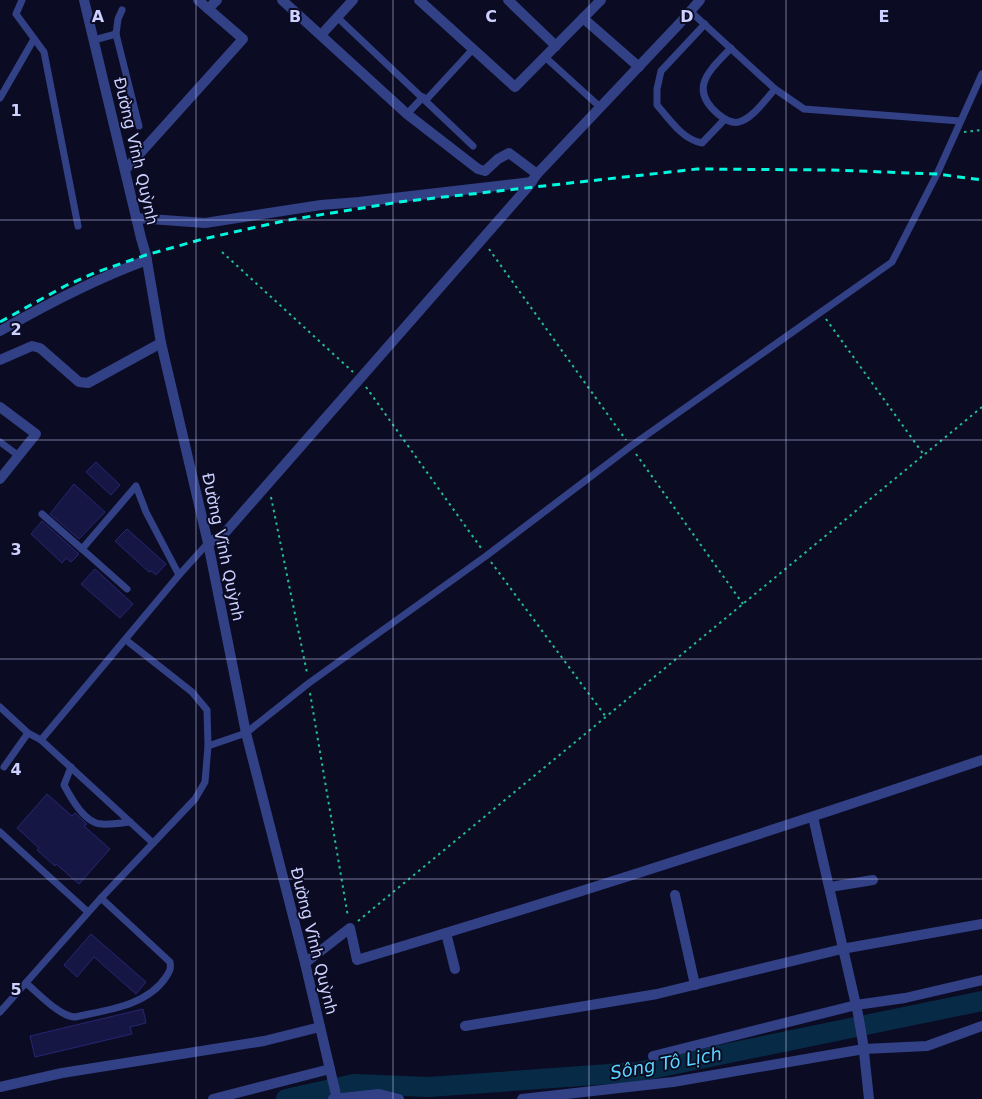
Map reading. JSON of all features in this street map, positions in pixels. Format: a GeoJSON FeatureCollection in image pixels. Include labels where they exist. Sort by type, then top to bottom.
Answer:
{"type":"FeatureCollection","features":[{"type":"Feature","properties":{"kind":"street","name":"Đường Vĩnh Quỳnh"},"geometry":{"type":"LineString","coordinates":[[84,0],[146,255],[161,344],[208,543],[246,733],[305,963],[336,1098]]}},
{"type":"Feature","properties":{"kind":"street"},"geometry":{"type":"LineString","coordinates":[[125,170],[243,40],[198,0]]}},
{"type":"Feature","properties":{"kind":"street"},"geometry":{"type":"LineString","coordinates":[[208,9],[217,0]]}},
{"type":"Feature","properties":{"kind":"street"},"geometry":{"type":"LineString","coordinates":[[282,0],[407,114],[481,171],[484,171],[498,159],[509,153],[534,178]]}},
{"type":"Feature","properties":{"kind":"street"},"geometry":{"type":"LineString","coordinates":[[321,35],[353,0]]}},
{"type":"Feature","properties":{"kind":"street"},"geometry":{"type":"LineString","coordinates":[[419,0],[515,87],[583,18],[596,2]]}},
{"type":"Feature","properties":{"kind":"street"},"geometry":{"type":"LineString","coordinates":[[508,0],[556,46]]}},
{"type":"Feature","properties":{"kind":"street"},"geometry":{"type":"LineString","coordinates":[[208,543],[223,535],[534,178],[700,0]]}},
{"type":"Feature","properties":{"kind":"street"},"geometry":{"type":"LineString","coordinates":[[583,18],[639,66]]}},
{"type":"Feature","properties":{"kind":"street"},"geometry":{"type":"LineString","coordinates":[[136,218],[205,224],[320,205],[359,202],[534,178]]}},
{"type":"Feature","properties":{"kind":"street"},"geometry":{"type":"LineString","coordinates":[[0,331],[50,303],[146,260]]}},
{"type":"Feature","properties":{"kind":"street"},"geometry":{"type":"LineString","coordinates":[[0,360],[32,346],[40,348],[79,382],[88,383],[161,344]]}},
{"type":"Feature","properties":{"kind":"street"},"geometry":{"type":"LineString","coordinates":[[0,407],[36,434],[0,479]]}},
{"type":"Feature","properties":{"kind":"street"},"geometry":{"type":"LineString","coordinates":[[305,963],[350,928],[357,960],[552,901],[813,817],[982,760]]}},
{"type":"Feature","properties":{"kind":"street"},"geometry":{"type":"LineString","coordinates":[[813,817],[857,1010],[863,1046],[868,1099]]}},
{"type":"Feature","properties":{"kind":"street"},"geometry":{"type":"LineString","coordinates":[[830,887],[873,880]]}},
{"type":"Feature","properties":{"kind":"street"},"geometry":{"type":"LineString","coordinates":[[675,894],[695,985]]}},
{"type":"Feature","properties":{"kind":"street"},"geometry":{"type":"LineString","coordinates":[[465,1026],[657,994],[842,949],[982,924]]}},
{"type":"Feature","properties":{"kind":"street"},"geometry":{"type":"LineString","coordinates":[[446,933],[455,969]]}},
{"type":"Feature","properties":{"kind":"street"},"geometry":{"type":"LineString","coordinates":[[653,1056],[982,980]]}},
{"type":"Feature","properties":{"kind":"street"},"geometry":{"type":"LineString","coordinates":[[522,1099],[673,1082],[863,1046],[926,1046],[982,1026]]}},
{"type":"Feature","properties":{"kind":"street"},"geometry":{"type":"LineString","coordinates":[[0,1087],[62,1073],[264,1040],[320,1027]]}},
{"type":"Feature","properties":{"kind":"street"},"geometry":{"type":"LineString","coordinates":[[213,1099],[331,1071]]}},
{"type":"Feature","properties":{"kind":"street"},"geometry":{"type":"LineString","coordinates":[[336,1098],[379,1094],[399,1099]]}},
{"type":"Feature","properties":{"kind":"lane"},"geometry":{"type":"LineString","coordinates":[[22,0],[16,14],[44,52],[78,226]]}},
{"type":"Feature","properties":{"kind":"lane"},"geometry":{"type":"LineString","coordinates":[[122,10],[118,19],[116,34],[139,126]]}},
{"type":"Feature","properties":{"kind":"lane"},"geometry":{"type":"LineString","coordinates":[[690,11],[776,89],[804,109],[960,122]]}},
{"type":"Feature","properties":{"kind":"lane"},"geometry":{"type":"LineString","coordinates":[[337,17],[473,146]]}},
{"type":"Feature","properties":{"kind":"lane"},"geometry":{"type":"LineString","coordinates":[[705,24],[661,71],[657,89],[657,105],[690,140],[697,142],[702,143],[725,119]]}},
{"type":"Feature","properties":{"kind":"lane"},"geometry":{"type":"LineString","coordinates":[[94,40],[116,34]]}},
{"type":"Feature","properties":{"kind":"lane"},"geometry":{"type":"LineString","coordinates":[[0,98],[34,39]]}},
{"type":"Feature","properties":{"kind":"lane"},"geometry":{"type":"LineString","coordinates":[[731,48],[707,75],[704,82],[704,96],[707,103],[725,119],[733,123],[739,122],[748,118],[776,89]]}},
{"type":"Feature","properties":{"kind":"lane"},"geometry":{"type":"LineString","coordinates":[[407,114],[473,49]]}},
{"type":"Feature","properties":{"kind":"lane"},"geometry":{"type":"LineString","coordinates":[[545,57],[600,107]]}},
{"type":"Feature","properties":{"kind":"lane"},"geometry":{"type":"LineString","coordinates":[[208,746],[246,733],[309,683],[486,556],[631,446],[892,262],[937,174],[982,74]]}},
{"type":"Feature","properties":{"kind":"lane"},"geometry":{"type":"LineString","coordinates":[[0,442],[19,456]]}},
{"type":"Feature","properties":{"kind":"lane"},"geometry":{"type":"LineString","coordinates":[[82,549],[136,486],[146,512],[179,575]]}},
{"type":"Feature","properties":{"kind":"lane"},"geometry":{"type":"LineString","coordinates":[[42,514],[128,589]]}},
{"type":"Feature","properties":{"kind":"lane"},"geometry":{"type":"LineString","coordinates":[[41,740],[208,543]]}},
{"type":"Feature","properties":{"kind":"lane"},"geometry":{"type":"LineString","coordinates":[[0,1012],[88,912],[195,799],[205,782],[208,746],[207,710],[192,692],[126,640]]}},
{"type":"Feature","properties":{"kind":"lane"},"geometry":{"type":"LineString","coordinates":[[0,707],[28,733],[41,740],[153,843]]}},
{"type":"Feature","properties":{"kind":"lane"},"geometry":{"type":"LineString","coordinates":[[4,767],[28,733]]}},
{"type":"Feature","properties":{"kind":"lane"},"geometry":{"type":"LineString","coordinates":[[71,767],[64,785],[72,802],[84,815],[100,824],[130,822]]}},
{"type":"Feature","properties":{"kind":"lane"},"geometry":{"type":"LineString","coordinates":[[0,832],[88,912]]}},
{"type":"Feature","properties":{"kind":"lane"},"geometry":{"type":"LineString","coordinates":[[26,982],[62,1013],[75,1017],[132,1002],[155,990],[164,980],[170,970],[170,962],[101,898]]}},
{"type":"Feature","properties":{"kind":"path"},"geometry":{"type":"LineString","coordinates":[[955,133],[982,130]]}},
{"type":"Feature","properties":{"kind":"path"},"geometry":{"type":"LineString","coordinates":[[482,238],[743,604]]}},
{"type":"Feature","properties":{"kind":"path"},"geometry":{"type":"LineString","coordinates":[[222,252],[360,378]]}},
{"type":"Feature","properties":{"kind":"path"},"geometry":{"type":"LineString","coordinates":[[822,312],[835,333],[924,455]]}},
{"type":"Feature","properties":{"kind":"path"},"geometry":{"type":"LineString","coordinates":[[350,928],[982,407]]}},
{"type":"Feature","properties":{"kind":"path"},"geometry":{"type":"LineString","coordinates":[[268,482],[309,683],[350,928]]}},
{"type":"Feature","properties":{"kind":"building"},"geometry":{"type":"Polygon","coordinates":[[[96,462],[120,485],[111,495],[86,472],[96,462]]]}},
{"type":"Feature","properties":{"kind":"building"},"geometry":{"type":"Polygon","coordinates":[[[74,484],[105,512],[79,539],[50,514],[74,484]]]}},
{"type":"Feature","properties":{"kind":"building"},"geometry":{"type":"Polygon","coordinates":[[[42,521],[79,554],[71,562],[66,558],[62,563],[31,534],[42,521]]]}},
{"type":"Feature","properties":{"kind":"building"},"geometry":{"type":"Polygon","coordinates":[[[127,529],[166,564],[156,575],[151,571],[149,572],[115,541],[127,529]]]}},
{"type":"Feature","properties":{"kind":"building"},"geometry":{"type":"Polygon","coordinates":[[[95,569],[133,604],[120,618],[81,584],[95,569]]]}},
{"type":"Feature","properties":{"kind":"building"},"geometry":{"type":"Polygon","coordinates":[[[47,794],[72,816],[75,813],[87,824],[84,826],[110,849],[79,884],[37,850],[39,848],[17,828],[47,794]]]}},
{"type":"Feature","properties":{"kind":"building"},"geometry":{"type":"Polygon","coordinates":[[[91,934],[146,982],[136,994],[94,957],[77,977],[64,965],[91,934]]]}},
{"type":"Feature","properties":{"kind":"building"},"geometry":{"type":"Polygon","coordinates":[[[143,1009],[146,1023],[130,1027],[132,1034],[35,1057],[30,1036],[143,1009]]]}},
{"type":"Feature","properties":{"kind":"waterway","name":"Sông Tô Lịch"},"geometry":{"type":"LineString","coordinates":[[286,1099],[354,1084],[429,1087],[637,1072],[982,1001]]}},
{"type":"Feature","properties":{"kind":"railway"},"geometry":{"type":"LineString","coordinates":[[0,322],[65,286],[94,273],[146,255],[203,239],[288,220],[399,202],[697,169],[831,170],[937,174],[982,180]]}}]}
